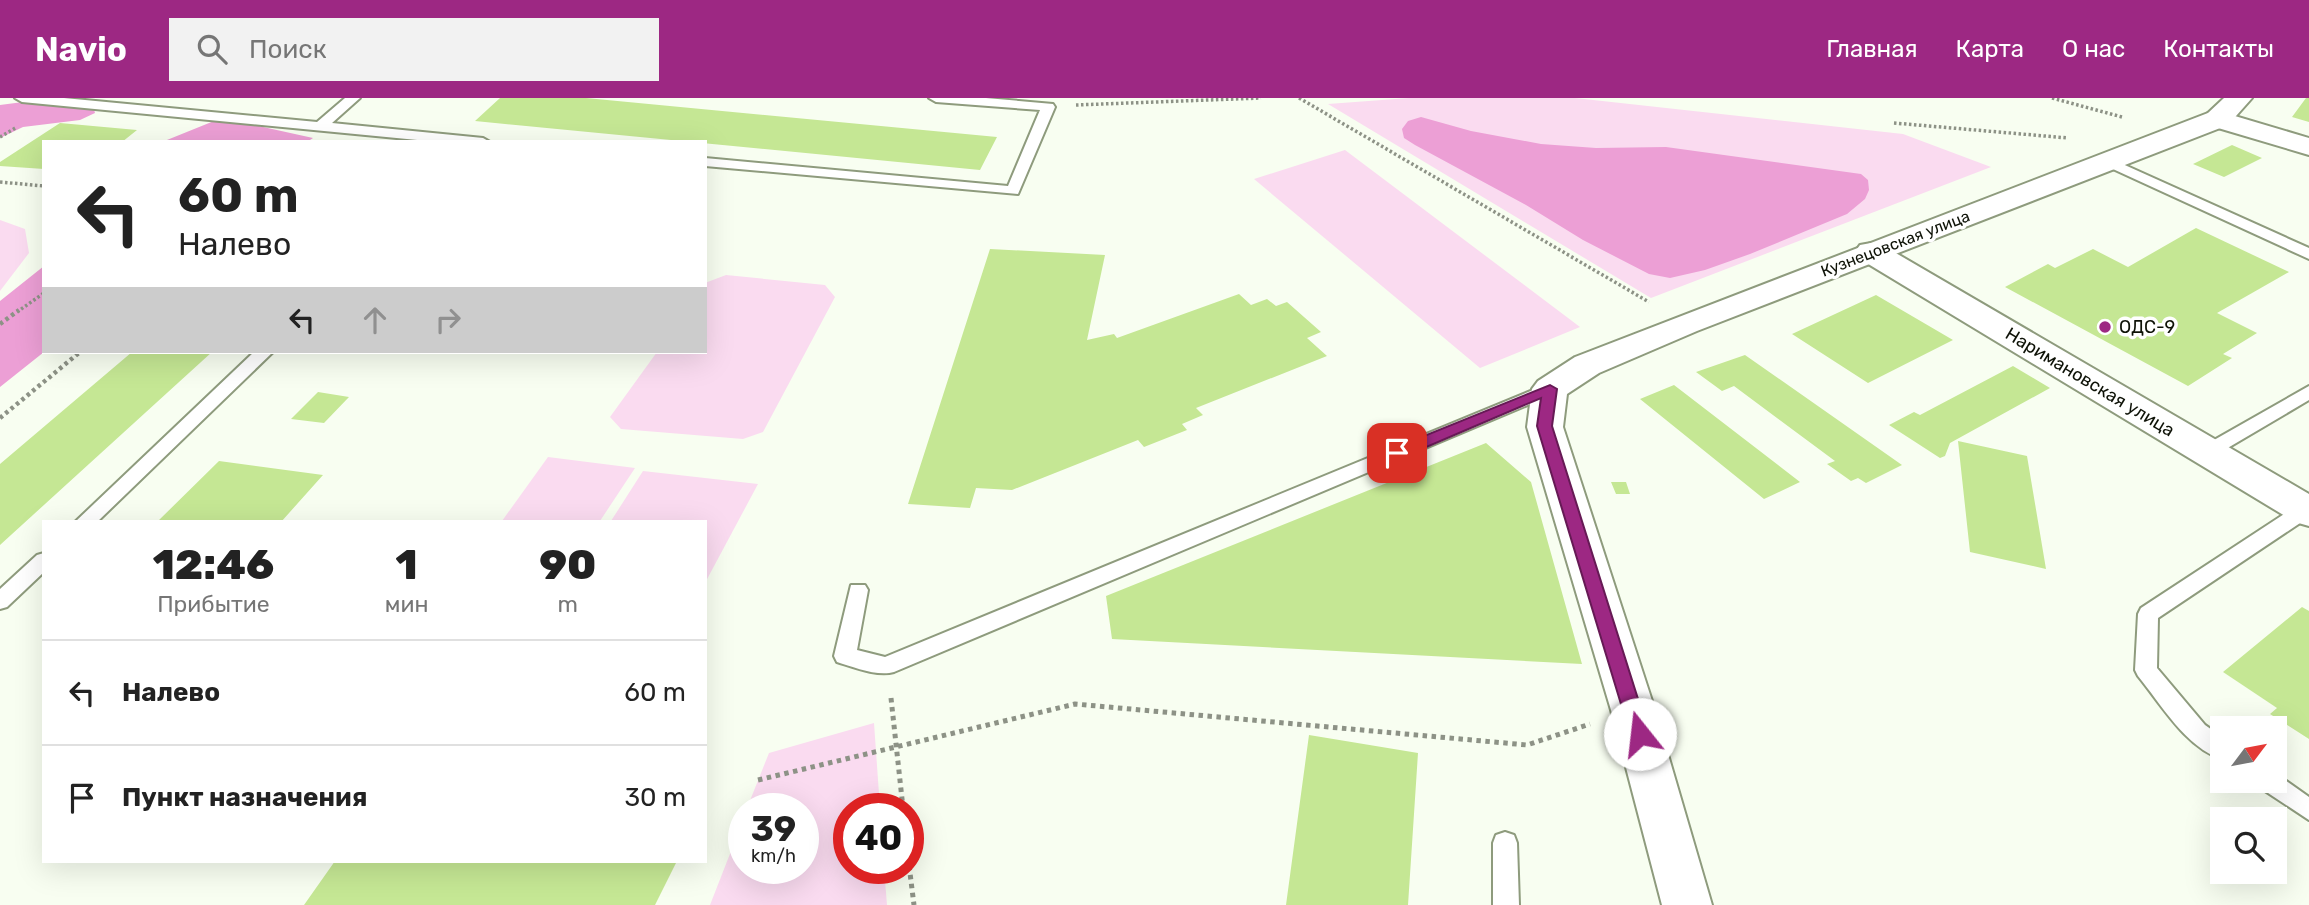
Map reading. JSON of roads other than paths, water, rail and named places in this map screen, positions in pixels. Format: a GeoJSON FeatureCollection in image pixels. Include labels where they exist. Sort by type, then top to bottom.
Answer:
{"type":"FeatureCollection","features":[{"type":"Feature","properties":{"kind":"street","name":"Кузнецовская улица"},"geometry":{"type":"LineString","coordinates":[[1550,389],[1587,365],[1871,252],[2218,119],[2239,98]]}},
{"type":"Feature","properties":{"kind":"street"},"geometry":{"type":"LineString","coordinates":[[2218,119],[2309,148]]}},
{"type":"Feature","properties":{"kind":"street","name":"Наримановская улица"},"geometry":{"type":"LineString","coordinates":[[1871,252],[2308,511]]}},
{"type":"Feature","properties":{"kind":"street"},"geometry":{"type":"LineString","coordinates":[[1550,389],[1545,426],[1633,710],[1687,905]]}},
{"type":"Feature","properties":{"kind":"lane"},"geometry":{"type":"LineString","coordinates":[[22,98],[463,140]]}},
{"type":"Feature","properties":{"kind":"lane"},"geometry":{"type":"LineString","coordinates":[[320,126],[353,98]]}},
{"type":"Feature","properties":{"kind":"lane"},"geometry":{"type":"LineString","coordinates":[[707,162],[1013,191],[1048,107],[936,98]]}},
{"type":"Feature","properties":{"kind":"lane"},"geometry":{"type":"LineString","coordinates":[[2107,161],[2309,254]]}},
{"type":"Feature","properties":{"kind":"lane"},"geometry":{"type":"LineString","coordinates":[[86,520],[262,354]]}},
{"type":"Feature","properties":{"kind":"lane"},"geometry":{"type":"LineString","coordinates":[[858,590],[845,656],[886,666],[1550,389]]}},
{"type":"Feature","properties":{"kind":"lane"},"geometry":{"type":"LineString","coordinates":[[2207,452],[2309,392]]}},
{"type":"Feature","properties":{"kind":"lane"},"geometry":{"type":"LineString","coordinates":[[2210,741],[2197,732],[2146,670],[2148,614],[2308,511]]}},
{"type":"Feature","properties":{"kind":"lane"},"geometry":{"type":"LineString","coordinates":[[0,601],[42,562]]}},
{"type":"Feature","properties":{"kind":"lane"},"geometry":{"type":"LineString","coordinates":[[2285,793],[2309,810]]}},
{"type":"Feature","properties":{"kind":"lane"},"geometry":{"type":"LineString","coordinates":[[1505,844],[1506,905]]}},
{"type":"Feature","properties":{"kind":"place","name":"ОДС-9"},"geometry":{"type":"Point","coordinates":[2105,327]}}]}
